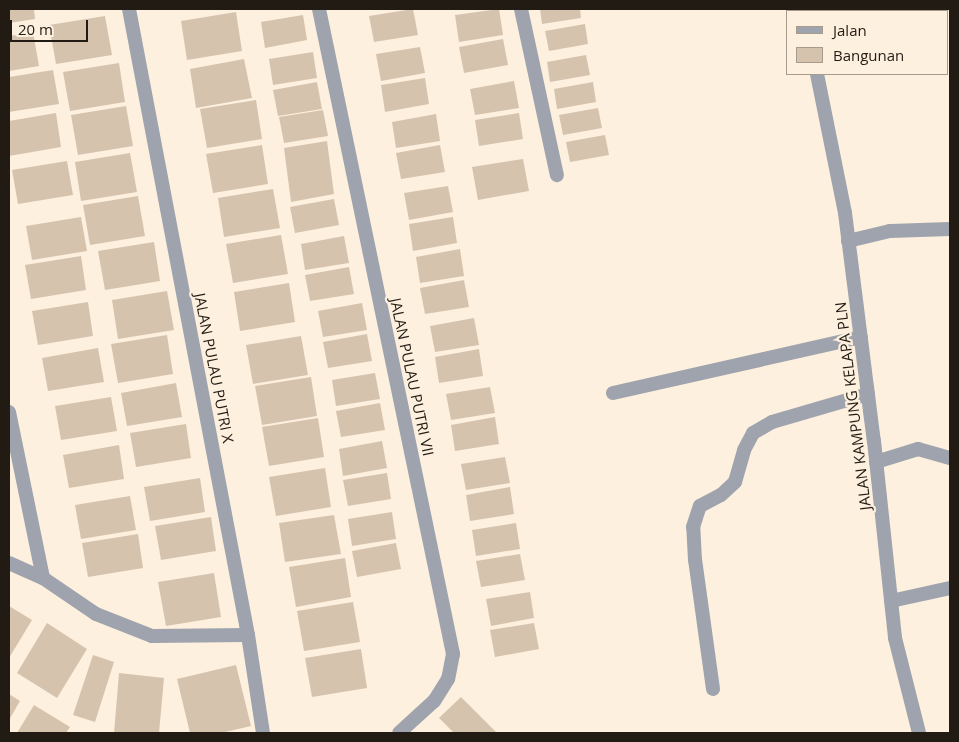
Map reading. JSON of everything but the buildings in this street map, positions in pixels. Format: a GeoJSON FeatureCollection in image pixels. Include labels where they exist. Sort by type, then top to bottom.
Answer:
{"type":"FeatureCollection","features":[{"type":"Feature","properties":{"kind":"street","name":"JALAN PULAU PUTRI X"},"geometry":{"type":"LineString","coordinates":[[129,9],[248,635],[264,733]]}},
{"type":"Feature","properties":{"kind":"street","name":"JALAN PULAU PUTRI VII"},"geometry":{"type":"LineString","coordinates":[[319,9],[453,654],[448,679],[434,701],[399,733]]}},
{"type":"Feature","properties":{"kind":"street"},"geometry":{"type":"LineString","coordinates":[[521,9],[557,175]]}},
{"type":"Feature","properties":{"kind":"street","name":"JALAN KAMPUNG KELAPA PLN"},"geometry":{"type":"LineString","coordinates":[[817,75],[848,241],[868,394],[895,638],[918,733]]}},
{"type":"Feature","properties":{"kind":"street"},"geometry":{"type":"LineString","coordinates":[[848,241],[890,231],[950,229]]}},
{"type":"Feature","properties":{"kind":"street"},"geometry":{"type":"LineString","coordinates":[[613,393],[861,337]]}},
{"type":"Feature","properties":{"kind":"street"},"geometry":{"type":"LineString","coordinates":[[712,689],[695,560],[693,527],[700,506],[721,495],[735,482],[744,450],[753,433],[772,422],[868,394]]}},
{"type":"Feature","properties":{"kind":"street"},"geometry":{"type":"LineString","coordinates":[[9,412],[43,578]]}},
{"type":"Feature","properties":{"kind":"street"},"geometry":{"type":"LineString","coordinates":[[876,462],[918,449],[950,458]]}},
{"type":"Feature","properties":{"kind":"street"},"geometry":{"type":"LineString","coordinates":[[9,563],[43,578],[96,614],[152,636],[248,635]]}},
{"type":"Feature","properties":{"kind":"street"},"geometry":{"type":"LineString","coordinates":[[891,601],[950,588]]}}]}
